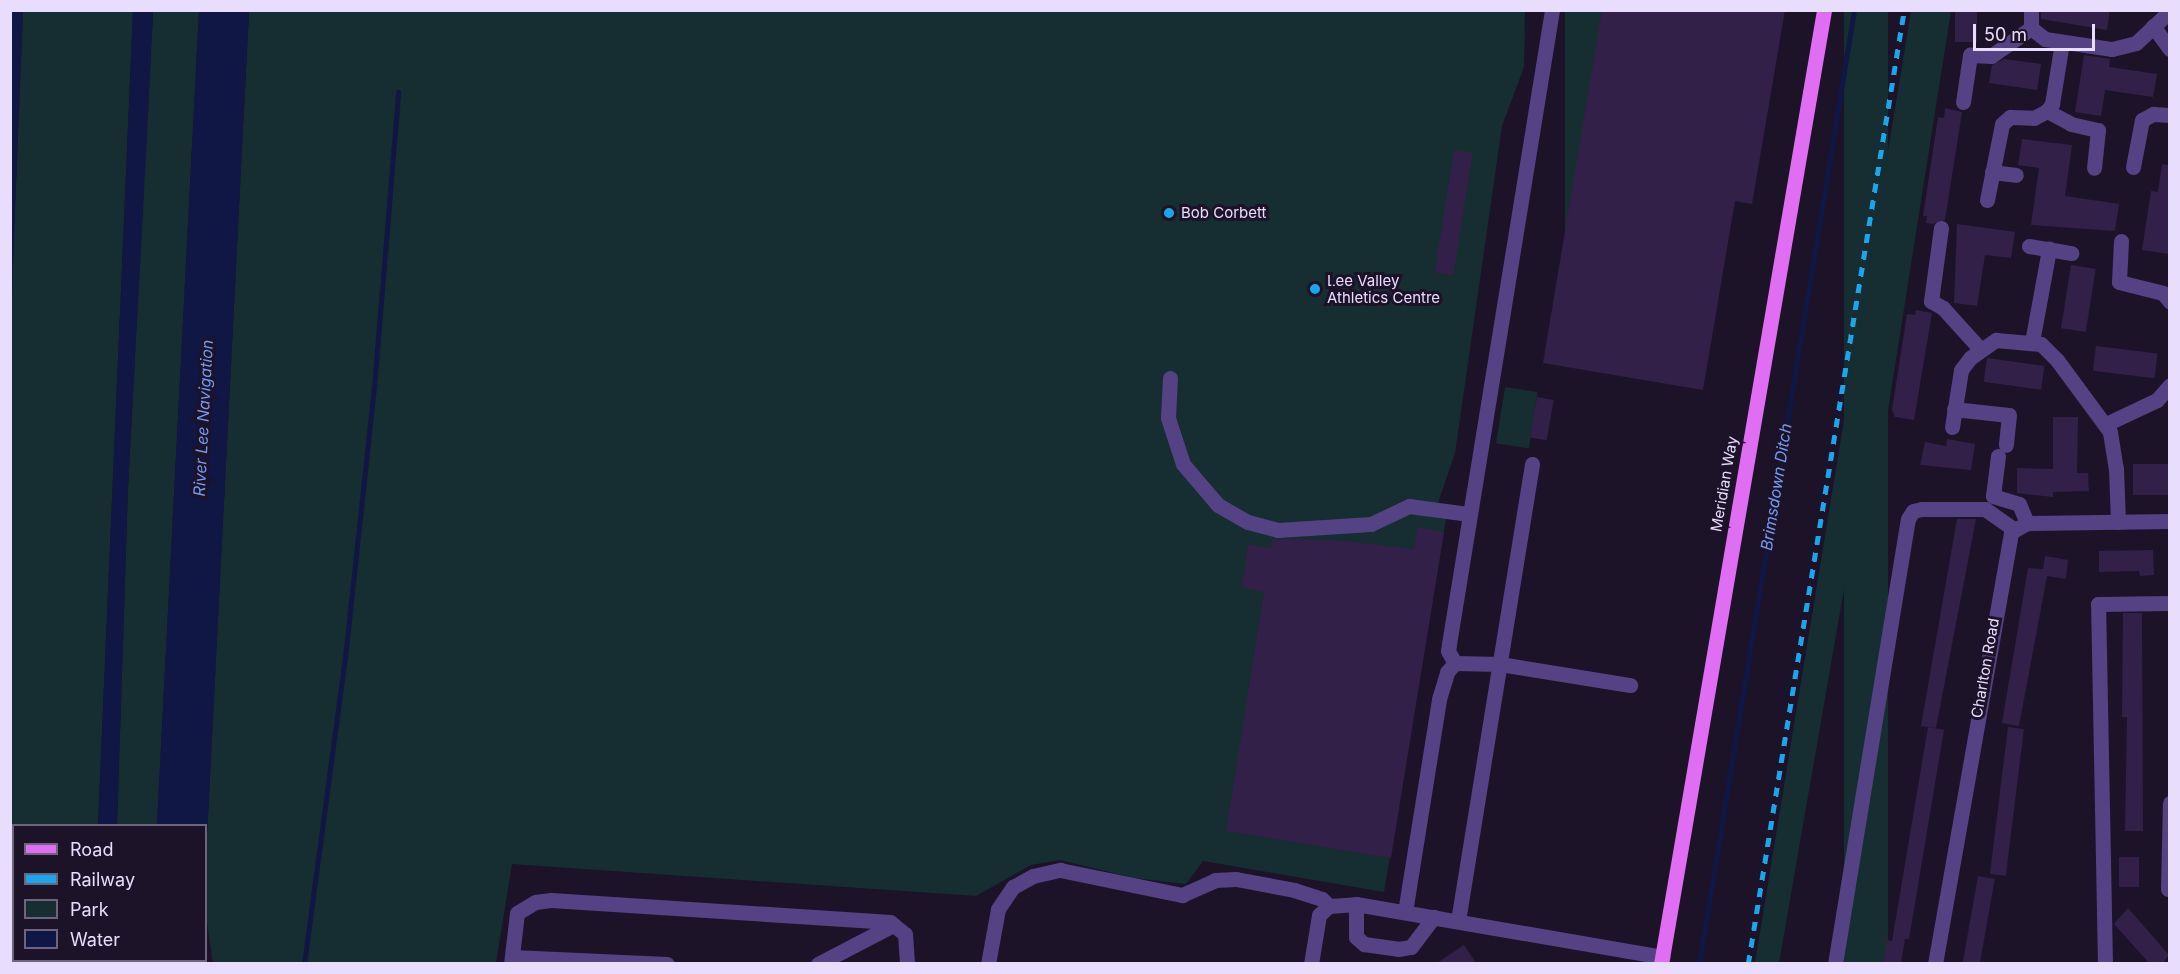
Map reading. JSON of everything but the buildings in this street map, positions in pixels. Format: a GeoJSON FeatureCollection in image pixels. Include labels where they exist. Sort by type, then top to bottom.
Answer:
{"type":"FeatureCollection","features":[{"type":"Feature","properties":{"kind":"main road","name":"Meridian Way"},"geometry":{"type":"LineString","coordinates":[[1661,960],[1824,10]]}},
{"type":"Feature","properties":{"kind":"street"},"geometry":{"type":"LineString","coordinates":[[1455,663],[1448,651],[1552,10]]}},
{"type":"Feature","properties":{"kind":"street"},"geometry":{"type":"LineString","coordinates":[[2031,10],[2031,28]]}},
{"type":"Feature","properties":{"kind":"street"},"geometry":{"type":"LineString","coordinates":[[2031,28],[2045,39],[2125,48],[2169,11]]}},
{"type":"Feature","properties":{"kind":"street"},"geometry":{"type":"LineString","coordinates":[[2153,26],[2169,50]]}},
{"type":"Feature","properties":{"kind":"street"},"geometry":{"type":"LineString","coordinates":[[1963,102],[1970,56],[1991,56],[2031,28]]}},
{"type":"Feature","properties":{"kind":"street"},"geometry":{"type":"LineString","coordinates":[[1987,200],[2005,119],[2034,118],[2048,111],[2052,104],[2062,42]]}},
{"type":"Feature","properties":{"kind":"street"},"geometry":{"type":"LineString","coordinates":[[2048,111],[2071,124],[2098,130],[2094,168]]}},
{"type":"Feature","properties":{"kind":"street"},"geometry":{"type":"LineString","coordinates":[[2133,167],[2142,120],[2153,114],[2169,115]]}},
{"type":"Feature","properties":{"kind":"street"},"geometry":{"type":"LineString","coordinates":[[1992,172],[2016,175]]}},
{"type":"Feature","properties":{"kind":"street"},"geometry":{"type":"LineString","coordinates":[[1941,228],[1930,298],[1943,308],[1980,349]]}},
{"type":"Feature","properties":{"kind":"street"},"geometry":{"type":"LineString","coordinates":[[2121,241],[2119,282],[2169,299]]}},
{"type":"Feature","properties":{"kind":"street"},"geometry":{"type":"LineString","coordinates":[[2029,246],[2071,253]]}},
{"type":"Feature","properties":{"kind":"street"},"geometry":{"type":"LineString","coordinates":[[2032,342],[2049,249]]}},
{"type":"Feature","properties":{"kind":"street"},"geometry":{"type":"LineString","coordinates":[[1952,427],[1961,370],[1980,349],[1996,340],[2032,342],[2047,348],[2106,424],[2114,447],[2118,522]]}},
{"type":"Feature","properties":{"kind":"street"},"geometry":{"type":"LineString","coordinates":[[1170,378],[1168,417],[1183,464],[1218,505],[1248,522],[1278,530],[1371,524],[1409,506],[1469,514]]}},
{"type":"Feature","properties":{"kind":"street"},"geometry":{"type":"LineString","coordinates":[[2106,424],[2163,404],[2169,385]]}},
{"type":"Feature","properties":{"kind":"street"},"geometry":{"type":"LineString","coordinates":[[1954,410],[2008,415],[1993,496],[2019,504],[2020,526]]}},
{"type":"Feature","properties":{"kind":"street"},"geometry":{"type":"LineString","coordinates":[[1458,921],[1532,464]]}},
{"type":"Feature","properties":{"kind":"street"},"geometry":{"type":"LineString","coordinates":[[1835,963],[1908,519],[1913,511],[1922,508],[1985,509],[2020,526],[2169,521]]}},
{"type":"Feature","properties":{"kind":"street","name":"Charlton Road"},"geometry":{"type":"LineString","coordinates":[[1935,963],[2006,544],[2020,526]]}},
{"type":"Feature","properties":{"kind":"street"},"geometry":{"type":"LineString","coordinates":[[2104,963],[2098,604],[2169,603]]}},
{"type":"Feature","properties":{"kind":"street"},"geometry":{"type":"LineString","coordinates":[[1405,912],[1439,699],[1447,672],[1455,663],[1500,664],[1630,685]]}},
{"type":"Feature","properties":{"kind":"street"},"geometry":{"type":"LineString","coordinates":[[2168,889],[2169,803]]}},
{"type":"Feature","properties":{"kind":"street"},"geometry":{"type":"LineString","coordinates":[[988,963],[998,909],[1014,887],[1033,876],[1060,870],[1182,895],[1215,880],[1236,879],[1294,890],[1322,899],[1329,906]]}},
{"type":"Feature","properties":{"kind":"street"},"geometry":{"type":"LineString","coordinates":[[667,963],[511,960],[517,913],[535,902],[551,900],[896,924],[904,934],[907,963]]}},
{"type":"Feature","properties":{"kind":"street"},"geometry":{"type":"LineString","coordinates":[[1311,963],[1319,915],[1329,906],[1356,904],[1661,960]]}},
{"type":"Feature","properties":{"kind":"street"},"geometry":{"type":"LineString","coordinates":[[1356,904],[1356,937],[1364,944],[1398,949],[1411,947],[1434,917]]}},
{"type":"Feature","properties":{"kind":"street"},"geometry":{"type":"LineString","coordinates":[[818,963],[896,924]]}},
{"type":"Feature","properties":{"kind":"green space"},"geometry":{"type":"Polygon","coordinates":[[[23,11],[133,11],[98,824],[12,824],[12,962],[98,963],[11,964],[10,333],[23,11]]]}},
{"type":"Feature","properties":{"kind":"green space"},"geometry":{"type":"Polygon","coordinates":[[[153,11],[199,11],[157,824],[117,824],[128,487],[153,11]]]}},
{"type":"Feature","properties":{"kind":"green space"},"geometry":{"type":"Polygon","coordinates":[[[249,11],[1525,11],[1524,67],[1502,126],[1455,453],[1439,500],[1437,516],[1446,519],[1384,892],[1203,861],[1186,884],[1134,878],[1060,860],[1031,865],[976,896],[512,864],[496,963],[213,964],[207,923],[207,833],[249,11]]]}},
{"type":"Feature","properties":{"kind":"green space"},"geometry":{"type":"Polygon","coordinates":[[[1565,11],[1602,11],[1602,364],[1565,364],[1565,11]]]}},
{"type":"Feature","properties":{"kind":"green space"},"geometry":{"type":"Polygon","coordinates":[[[1844,11],[1888,11],[1888,964],[1844,964],[1844,11]]]}},
{"type":"Feature","properties":{"kind":"green space"},"geometry":{"type":"Polygon","coordinates":[[[1911,11],[1951,11],[1874,499],[1860,497],[1779,963],[1755,963],[1911,11]]]}},
{"type":"Feature","properties":{"kind":"green space"},"geometry":{"type":"Polygon","coordinates":[[[1505,387],[1538,392],[1529,448],[1496,443],[1505,387]]]}},
{"type":"Feature","properties":{"kind":"water"},"geometry":{"type":"Polygon","coordinates":[[[23,10],[15,206],[11,333],[10,11],[23,10]]]}},
{"type":"Feature","properties":{"kind":"water"},"geometry":{"type":"Polygon","coordinates":[[[133,11],[153,11],[128,487],[117,824],[98,824],[133,11]]]}},
{"type":"Feature","properties":{"kind":"water","name":"River Lee Navigation"},"geometry":{"type":"Polygon","coordinates":[[[199,11],[249,11],[207,836],[207,824],[157,824],[199,11]]]}},
{"type":"Feature","properties":{"kind":"waterway","name":"Brimsdown Ditch"},"geometry":{"type":"LineString","coordinates":[[1699,964],[1854,10]]}},
{"type":"Feature","properties":{"kind":"waterway"},"geometry":{"type":"LineString","coordinates":[[304,964],[345,658],[374,387],[398,92]]}},
{"type":"Feature","properties":{"kind":"railway"},"geometry":{"type":"LineString","coordinates":[[1748,964],[1904,10]]}},
{"type":"Feature","properties":{"kind":"place","name":"Bob Corbett"},"geometry":{"type":"Point","coordinates":[1169,213]}},
{"type":"Feature","properties":{"kind":"place","name":"Lee Valley Athletics Centre"},"geometry":{"type":"Point","coordinates":[1315,289]}}]}
